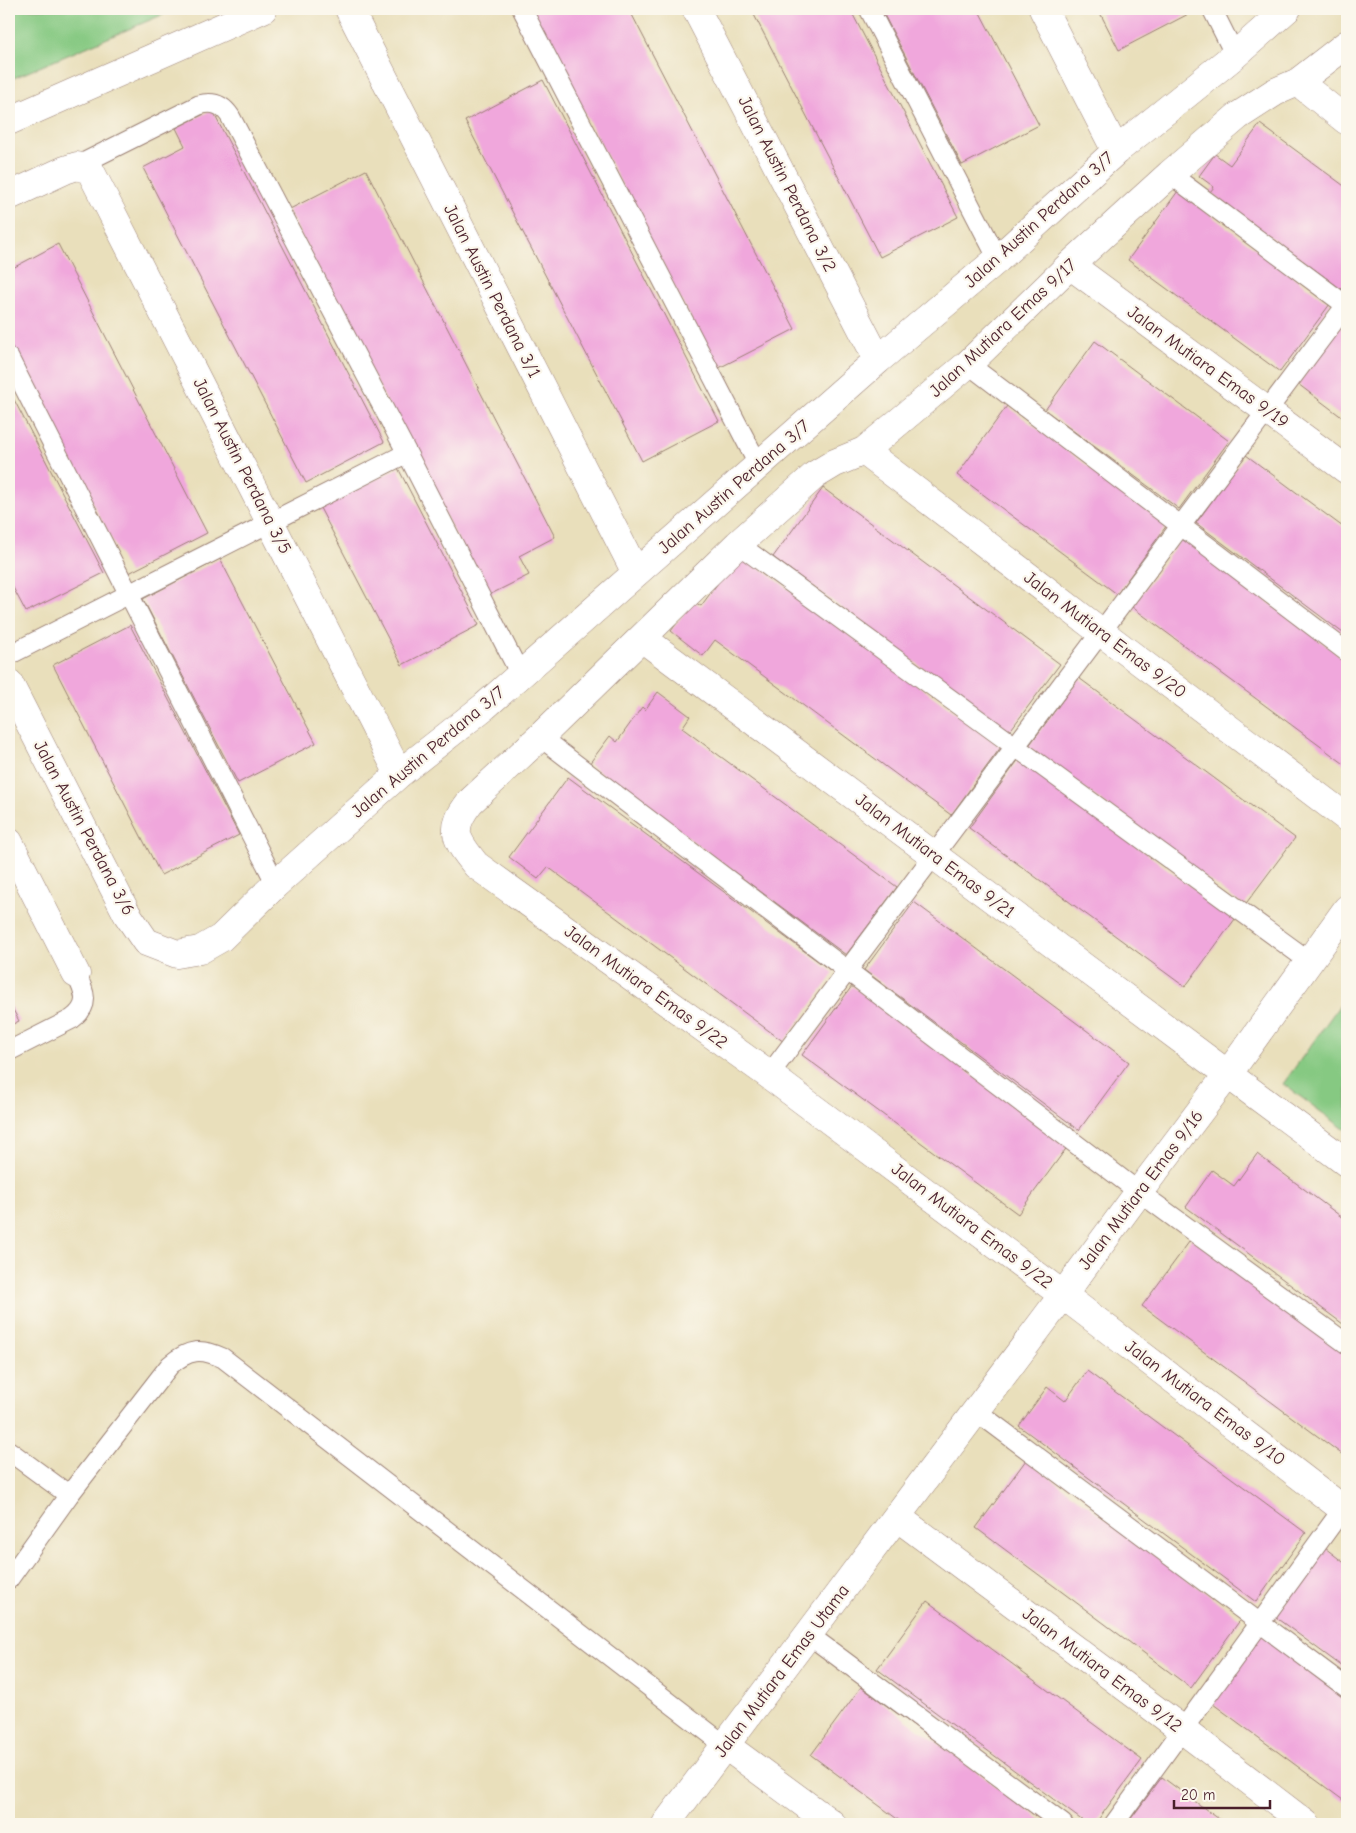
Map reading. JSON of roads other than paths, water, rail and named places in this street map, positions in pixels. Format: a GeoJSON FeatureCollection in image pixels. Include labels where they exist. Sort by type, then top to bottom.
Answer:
{"type":"FeatureCollection","features":[{"type":"Feature","properties":{"kind":"street"},"geometry":{"type":"LineString","coordinates":[[9,121],[263,9]]}},
{"type":"Feature","properties":{"kind":"street","name":"Jalan Austin Perdana 3/1"},"geometry":{"type":"LineString","coordinates":[[349,9],[636,573]]}},
{"type":"Feature","properties":{"kind":"street","name":"Jalan Austin Perdana 3/2"},"geometry":{"type":"LineString","coordinates":[[696,9],[878,360]]}},
{"type":"Feature","properties":{"kind":"street"},"geometry":{"type":"LineString","coordinates":[[1044,9],[1116,150]]}},
{"type":"Feature","properties":{"kind":"street","name":"Jalan Austin Perdana 3/7"},"geometry":{"type":"LineString","coordinates":[[177,954],[200,950],[221,938],[276,884],[399,774],[485,706],[878,360],[998,259],[1116,150],[1235,55],[1287,9]]}},
{"type":"Feature","properties":{"kind":"street","name":"Jalan Mutiara Emas 9/17"},"geometry":{"type":"LineString","coordinates":[[642,638],[738,544],[815,476],[835,463],[864,451],[968,364],[1070,264],[1238,116],[1275,92],[1298,82],[1347,44]]}},
{"type":"Feature","properties":{"kind":"street"},"geometry":{"type":"LineString","coordinates":[[1298,82],[1347,121]]}},
{"type":"Feature","properties":{"kind":"street"},"geometry":{"type":"LineString","coordinates":[[9,196],[77,166]]}},
{"type":"Feature","properties":{"kind":"street","name":"Jalan Austin Perdana 3/5"},"geometry":{"type":"LineString","coordinates":[[77,166],[90,170],[272,522],[399,774]]}},
{"type":"Feature","properties":{"kind":"street","name":"Jalan Mutiara Emas 9/19"},"geometry":{"type":"LineString","coordinates":[[1070,264],[1347,470]]}},
{"type":"Feature","properties":{"kind":"street","name":"Jalan Mutiara Emas 9/20"},"geometry":{"type":"LineString","coordinates":[[864,451],[1347,818]]}},
{"type":"Feature","properties":{"kind":"street","name":"Jalan Mutiara Emas 9/22"},"geometry":{"type":"LineString","coordinates":[[642,638],[470,802],[460,815],[456,832],[462,847],[476,865],[769,1075],[1064,1295]]}},
{"type":"Feature","properties":{"kind":"street","name":"Jalan Mutiara Emas 9/21"},"geometry":{"type":"LineString","coordinates":[[642,638],[1347,1164]]}},
{"type":"Feature","properties":{"kind":"street","name":"Jalan Austin Perdana 3/6"},"geometry":{"type":"LineString","coordinates":[[9,684],[127,914],[146,942],[177,954]]}},
{"type":"Feature","properties":{"kind":"street"},"geometry":{"type":"LineString","coordinates":[[9,842],[76,974]]}},
{"type":"Feature","properties":{"kind":"street","name":"Jalan Mutiara Emas 9/16"},"geometry":{"type":"LineString","coordinates":[[897,1517],[1228,1074],[1347,909]]}},
{"type":"Feature","properties":{"kind":"street","name":"Jalan Mutiara Emas 9/10"},"geometry":{"type":"LineString","coordinates":[[1064,1295],[1346,1508]]}},
{"type":"Feature","properties":{"kind":"street","name":"Jalan Mutiara Emas Utama"},"geometry":{"type":"LineString","coordinates":[[666,1824],[897,1517]]}},
{"type":"Feature","properties":{"kind":"street","name":"Jalan Mutiara Emas 9/12"},"geometry":{"type":"LineString","coordinates":[[897,1517],[1306,1824]]}},
{"type":"Feature","properties":{"kind":"street"},"geometry":{"type":"LineString","coordinates":[[726,1746],[832,1824]]}},
{"type":"Feature","properties":{"kind":"lane"},"geometry":{"type":"LineString","coordinates":[[522,9],[759,466]]}},
{"type":"Feature","properties":{"kind":"lane"},"geometry":{"type":"LineString","coordinates":[[869,9],[998,259]]}},
{"type":"Feature","properties":{"kind":"lane"},"geometry":{"type":"LineString","coordinates":[[1212,9],[1235,55]]}},
{"type":"Feature","properties":{"kind":"lane"},"geometry":{"type":"LineString","coordinates":[[77,166],[199,105],[217,104],[225,108],[407,452],[520,674]]}},
{"type":"Feature","properties":{"kind":"lane"},"geometry":{"type":"LineString","coordinates":[[769,1075],[1347,305],[1170,174]]}},
{"type":"Feature","properties":{"kind":"lane"},"geometry":{"type":"LineString","coordinates":[[9,358],[276,884]]}},
{"type":"Feature","properties":{"kind":"lane"},"geometry":{"type":"LineString","coordinates":[[968,364],[1347,652]]}},
{"type":"Feature","properties":{"kind":"lane"},"geometry":{"type":"LineString","coordinates":[[9,655],[407,452]]}},
{"type":"Feature","properties":{"kind":"lane"},"geometry":{"type":"LineString","coordinates":[[738,544],[1309,961]]}},
{"type":"Feature","properties":{"kind":"lane"},"geometry":{"type":"LineString","coordinates":[[540,737],[1138,1192],[1347,1344]]}},
{"type":"Feature","properties":{"kind":"lane"},"geometry":{"type":"LineString","coordinates":[[9,1051],[79,1014],[84,1006],[85,996],[76,974]]}},
{"type":"Feature","properties":{"kind":"lane"},"geometry":{"type":"LineString","coordinates":[[9,1580],[69,1495],[170,1365],[181,1356],[195,1351],[210,1352],[231,1364],[726,1746]]}},
{"type":"Feature","properties":{"kind":"lane"},"geometry":{"type":"LineString","coordinates":[[976,1411],[1347,1688]]}},
{"type":"Feature","properties":{"kind":"lane"},"geometry":{"type":"LineString","coordinates":[[9,1451],[69,1495]]}},
{"type":"Feature","properties":{"kind":"lane"},"geometry":{"type":"LineString","coordinates":[[1114,1824],[1346,1508]]}},
{"type":"Feature","properties":{"kind":"lane"},"geometry":{"type":"LineString","coordinates":[[809,1635],[1062,1824]]}}]}
